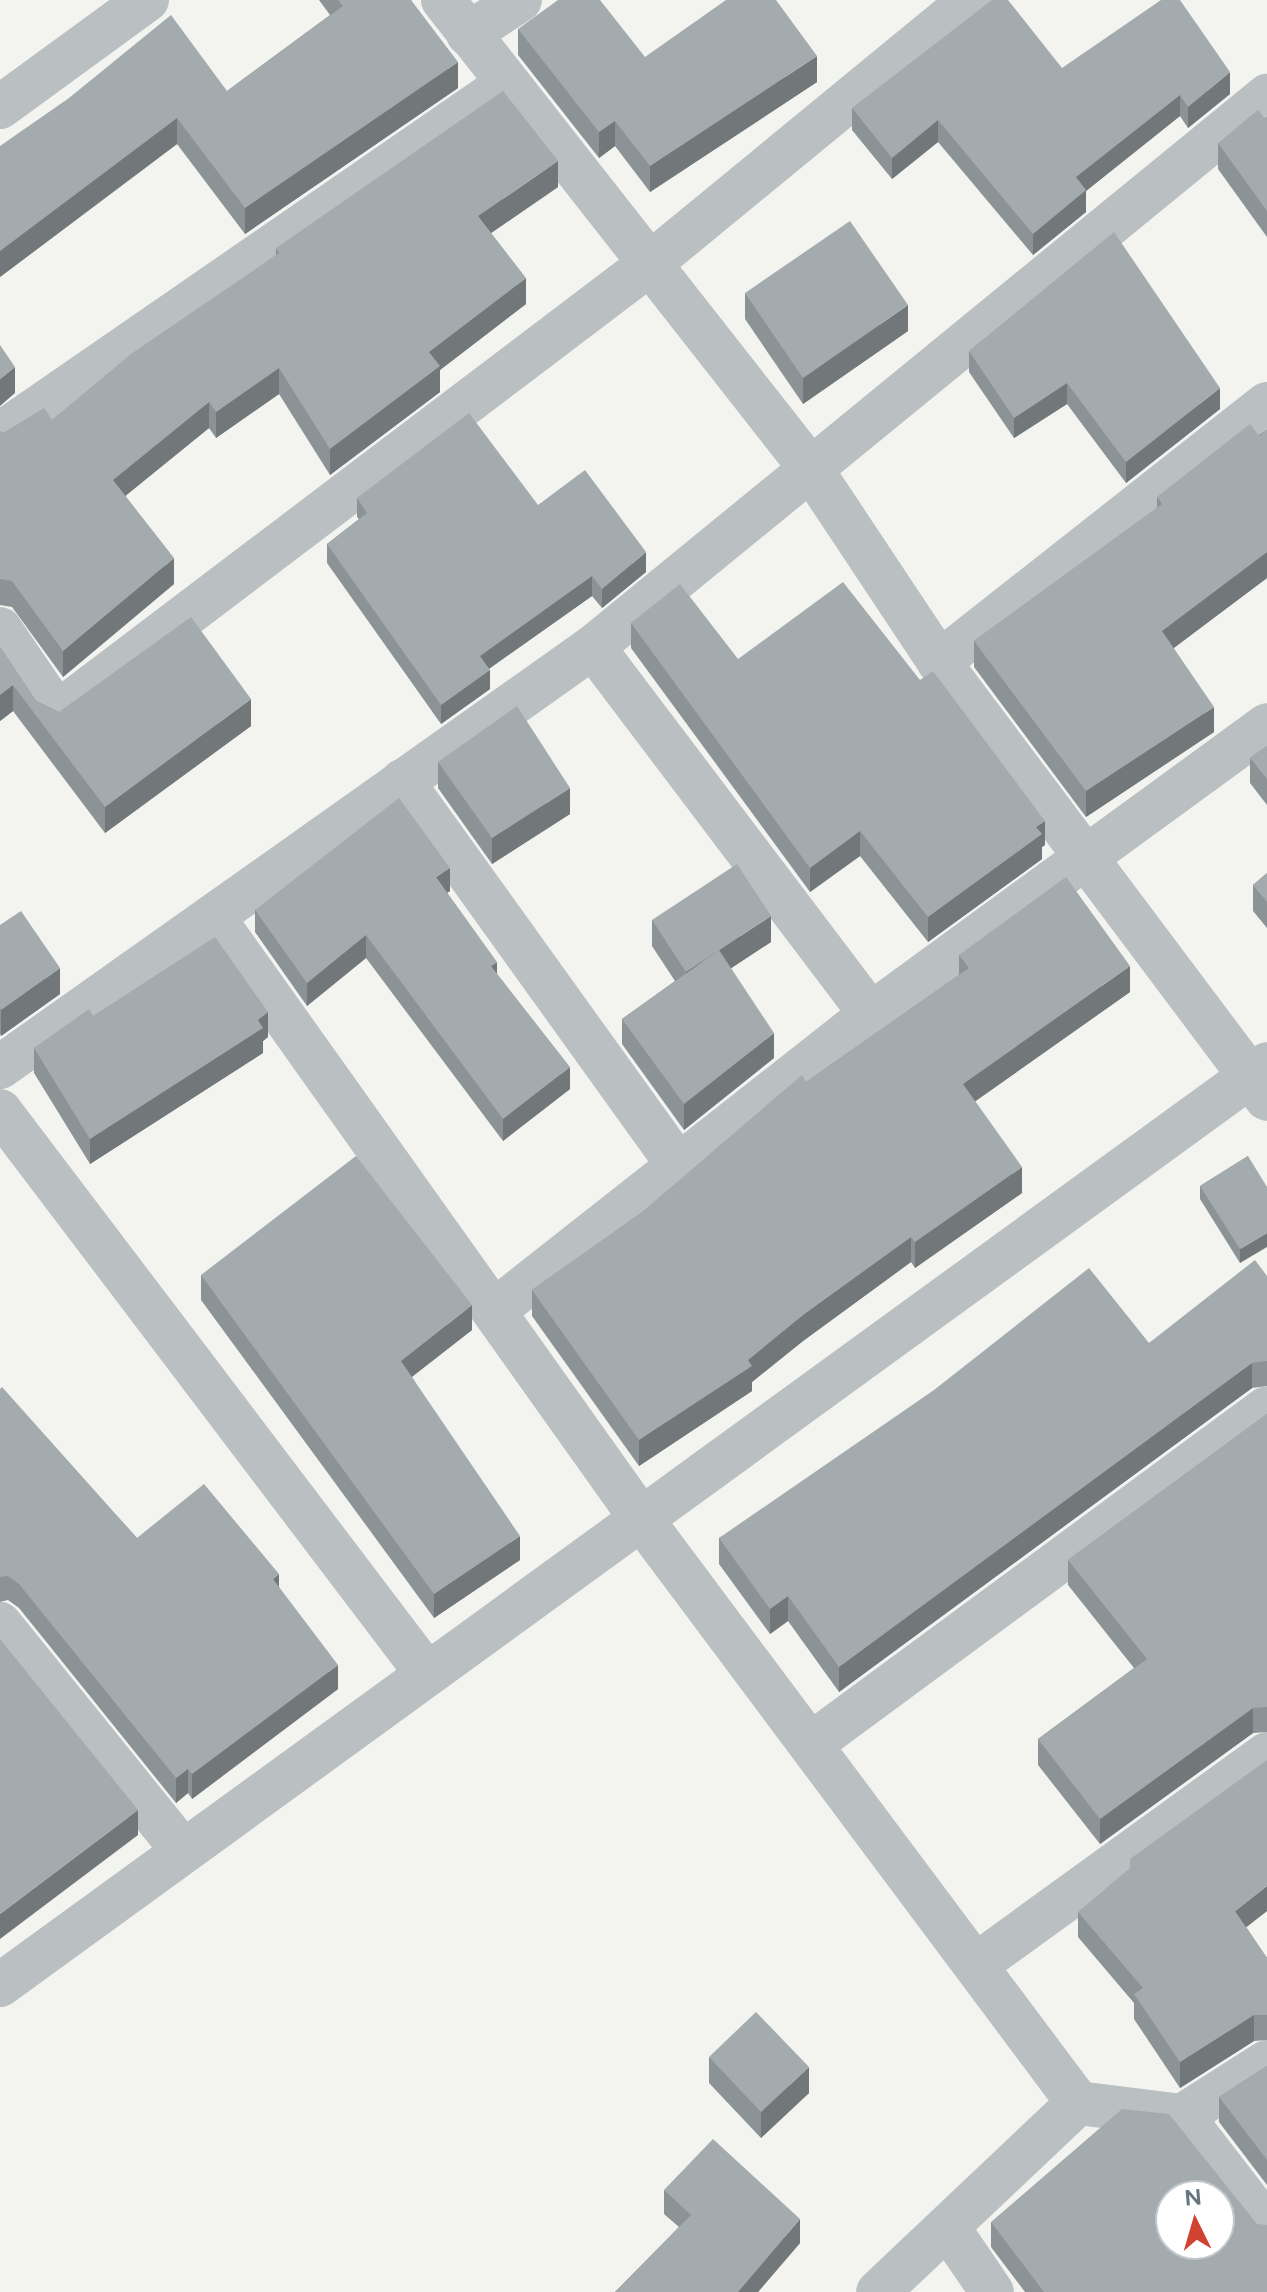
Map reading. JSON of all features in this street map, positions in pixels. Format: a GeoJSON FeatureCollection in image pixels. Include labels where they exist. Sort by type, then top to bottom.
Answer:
{"type":"FeatureCollection","features":[{"type":"Feature","properties":{"kind":"street"},"geometry":{"type":"LineString","coordinates":[[0,107],[147,0]]}},
{"type":"Feature","properties":{"kind":"street"},"geometry":{"type":"LineString","coordinates":[[0,1985],[640,1517],[1261,1079],[939,662],[811,469],[647,266],[456,17],[520,0]]}},
{"type":"Feature","properties":{"kind":"street"},"geometry":{"type":"LineString","coordinates":[[0,629],[57,713],[647,266],[971,0]]}},
{"type":"Feature","properties":{"kind":"street"},"geometry":{"type":"LineString","coordinates":[[0,434],[507,84]]}},
{"type":"Feature","properties":{"kind":"street"},"geometry":{"type":"LineString","coordinates":[[0,1067],[593,647],[1267,96]]}},
{"type":"Feature","properties":{"kind":"street"},"geometry":{"type":"LineString","coordinates":[[939,662],[1267,404]]}},
{"type":"Feature","properties":{"kind":"street"},"geometry":{"type":"LineString","coordinates":[[593,647],[871,1014]]}},
{"type":"Feature","properties":{"kind":"street"},"geometry":{"type":"LineString","coordinates":[[495,1310],[871,1014],[1267,725]]}},
{"type":"Feature","properties":{"kind":"street"},"geometry":{"type":"LineString","coordinates":[[402,781],[679,1166]]}},
{"type":"Feature","properties":{"kind":"street"},"geometry":{"type":"LineString","coordinates":[[213,917],[640,1517],[1078,2103],[1182,2116],[1267,2062]]}},
{"type":"Feature","properties":{"kind":"street"},"geometry":{"type":"LineString","coordinates":[[0,1111],[427,1674]]}},
{"type":"Feature","properties":{"kind":"street"},"geometry":{"type":"LineString","coordinates":[[811,1744],[1267,1408]]}},
{"type":"Feature","properties":{"kind":"street"},"geometry":{"type":"LineString","coordinates":[[0,1624],[183,1851]]}},
{"type":"Feature","properties":{"kind":"street"},"geometry":{"type":"LineString","coordinates":[[977,1964],[1267,1754]]}},
{"type":"Feature","properties":{"kind":"street"},"geometry":{"type":"LineString","coordinates":[[878,2292],[949,2229],[1078,2103]]}},
{"type":"Feature","properties":{"kind":"street"},"geometry":{"type":"LineString","coordinates":[[1182,2116],[1267,2226]]}},
{"type":"Feature","properties":{"kind":"street"},"geometry":{"type":"LineString","coordinates":[[949,2229],[992,2292]]}},
{"type":"Feature","properties":{"kind":"building"},"geometry":{"type":"Polygon","coordinates":[[[338,0],[411,0],[458,62],[245,208],[177,118],[0,251],[0,146],[69,98],[171,15],[227,91],[343,6],[338,0]]]}},
{"type":"Feature","properties":{"kind":"building"},"geometry":{"type":"Polygon","coordinates":[[[558,0],[600,0],[645,57],[726,0],[776,0],[817,56],[650,166],[615,121],[599,132],[518,29],[558,0]]]}},
{"type":"Feature","properties":{"kind":"building"},"geometry":{"type":"Polygon","coordinates":[[[992,0],[1008,0],[1062,68],[1161,0],[1180,0],[1230,72],[1188,107],[1180,95],[1076,177],[1086,190],[1033,234],[938,120],[892,158],[852,108],[992,0]]]}},
{"type":"Feature","properties":{"kind":"building"},"geometry":{"type":"Polygon","coordinates":[[[503,91],[558,161],[478,216],[526,278],[429,352],[440,366],[330,449],[279,368],[216,412],[209,402],[113,480],[174,558],[63,651],[12,581],[0,579],[0,431],[3,433],[44,408],[52,420],[131,354],[279,253],[276,248],[503,91]]]}},
{"type":"Feature","properties":{"kind":"building"},"geometry":{"type":"Polygon","coordinates":[[[1258,110],[1265,119],[1267,117],[1267,211],[1218,143],[1258,110]]]}},
{"type":"Feature","properties":{"kind":"building"},"geometry":{"type":"Polygon","coordinates":[[[850,221],[908,305],[803,378],[745,293],[850,221]]]}},
{"type":"Feature","properties":{"kind":"building"},"geometry":{"type":"Polygon","coordinates":[[[1114,232],[1220,388],[1126,462],[1067,383],[1014,418],[969,351],[1114,232]]]}},
{"type":"Feature","properties":{"kind":"building"},"geometry":{"type":"Polygon","coordinates":[[[0,345],[15,367],[0,379],[0,345]]]}},
{"type":"Feature","properties":{"kind":"building"},"geometry":{"type":"Polygon","coordinates":[[[469,413],[538,505],[585,470],[646,552],[602,589],[592,576],[480,656],[490,670],[441,705],[327,544],[367,513],[357,498],[469,413]]]}},
{"type":"Feature","properties":{"kind":"building"},"geometry":{"type":"Polygon","coordinates":[[[1250,424],[1259,436],[1267,430],[1267,552],[1162,631],[1214,707],[1086,791],[974,641],[1162,504],[1157,497],[1250,424]]]}},
{"type":"Feature","properties":{"kind":"building"},"geometry":{"type":"Polygon","coordinates":[[[843,582],[920,680],[933,671],[1045,821],[1036,827],[1042,834],[928,917],[860,831],[810,868],[631,623],[680,584],[738,659],[843,582]]]}},
{"type":"Feature","properties":{"kind":"building"},"geometry":{"type":"Polygon","coordinates":[[[191,617],[251,699],[105,807],[13,685],[0,695],[0,647],[36,701],[59,712],[191,617]]]}},
{"type":"Feature","properties":{"kind":"building"},"geometry":{"type":"Polygon","coordinates":[[[517,706],[570,788],[492,838],[438,762],[517,706]]]}},
{"type":"Feature","properties":{"kind":"building"},"geometry":{"type":"Polygon","coordinates":[[[1267,746],[1267,779],[1250,758],[1267,746]]]}},
{"type":"Feature","properties":{"kind":"building"},"geometry":{"type":"Polygon","coordinates":[[[399,798],[450,868],[436,877],[497,962],[491,966],[570,1067],[503,1119],[366,935],[307,983],[255,910],[399,798]]]}},
{"type":"Feature","properties":{"kind":"building"},"geometry":{"type":"Polygon","coordinates":[[[737,864],[771,916],[686,972],[652,920],[737,864]]]}},
{"type":"Feature","properties":{"kind":"building"},"geometry":{"type":"Polygon","coordinates":[[[1267,873],[1267,902],[1253,885],[1267,873]]]}},
{"type":"Feature","properties":{"kind":"building"},"geometry":{"type":"Polygon","coordinates":[[[1066,877],[1130,966],[963,1084],[1022,1167],[915,1242],[911,1237],[803,1315],[748,1360],[752,1366],[639,1440],[532,1290],[641,1213],[802,1075],[806,1082],[969,968],[959,955],[1066,877]]]}},
{"type":"Feature","properties":{"kind":"building"},"geometry":{"type":"Polygon","coordinates":[[[21,911],[60,968],[1,1010],[0,925],[21,911]]]}},
{"type":"Feature","properties":{"kind":"building"},"geometry":{"type":"Polygon","coordinates":[[[215,937],[268,1012],[258,1020],[263,1028],[90,1139],[34,1048],[89,1009],[93,1016],[215,937]]]}},
{"type":"Feature","properties":{"kind":"building"},"geometry":{"type":"Polygon","coordinates":[[[719,950],[774,1033],[684,1104],[622,1019],[719,950]]]}},
{"type":"Feature","properties":{"kind":"building"},"geometry":{"type":"Polygon","coordinates":[[[356,1156],[472,1305],[401,1361],[520,1536],[434,1594],[201,1275],[356,1156]]]}},
{"type":"Feature","properties":{"kind":"building"},"geometry":{"type":"Polygon","coordinates":[[[1248,1156],[1267,1187],[1267,1233],[1240,1249],[1200,1186],[1248,1156]]]}},
{"type":"Feature","properties":{"kind":"building"},"geometry":{"type":"Polygon","coordinates":[[[1255,1260],[1267,1276],[1267,1361],[1252,1363],[839,1667],[788,1596],[770,1609],[719,1538],[934,1390],[1089,1268],[1149,1343],[1255,1260]]]}},
{"type":"Feature","properties":{"kind":"building"},"geometry":{"type":"Polygon","coordinates":[[[2,1387],[137,1538],[204,1484],[279,1574],[273,1579],[338,1665],[192,1774],[188,1769],[176,1778],[19,1584],[8,1576],[0,1577],[2,1387]]]}},
{"type":"Feature","properties":{"kind":"building"},"geometry":{"type":"Polygon","coordinates":[[[1267,1414],[1267,1707],[1253,1708],[1100,1819],[1038,1739],[1147,1659],[1068,1560],[1267,1414]]]}},
{"type":"Feature","properties":{"kind":"building"},"geometry":{"type":"Polygon","coordinates":[[[0,1639],[138,1810],[0,1914],[0,1639]]]}},
{"type":"Feature","properties":{"kind":"building"},"geometry":{"type":"Polygon","coordinates":[[[1267,1760],[1267,1886],[1235,1911],[1267,1958],[1267,2015],[1254,2015],[1180,2062],[1134,1994],[1143,1988],[1078,1912],[1130,1868],[1130,1859],[1267,1760]]]}},
{"type":"Feature","properties":{"kind":"building"},"geometry":{"type":"Polygon","coordinates":[[[756,2012],[809,2067],[761,2112],[709,2057],[756,2012]]]}},
{"type":"Feature","properties":{"kind":"building"},"geometry":{"type":"Polygon","coordinates":[[[1267,2066],[1267,2160],[1219,2097],[1267,2066]]]}},
{"type":"Feature","properties":{"kind":"building"},"geometry":{"type":"Polygon","coordinates":[[[1122,2109],[1169,2114],[1222,2180],[1155,2180],[1155,2260],[1235,2260],[1235,2196],[1257,2224],[1267,2225],[1267,2292],[1044,2292],[991,2222],[1122,2109]]]}},
{"type":"Feature","properties":{"kind":"building"},"geometry":{"type":"Polygon","coordinates":[[[713,2139],[800,2219],[738,2292],[615,2292],[691,2215],[664,2190],[713,2139]]]}}]}
